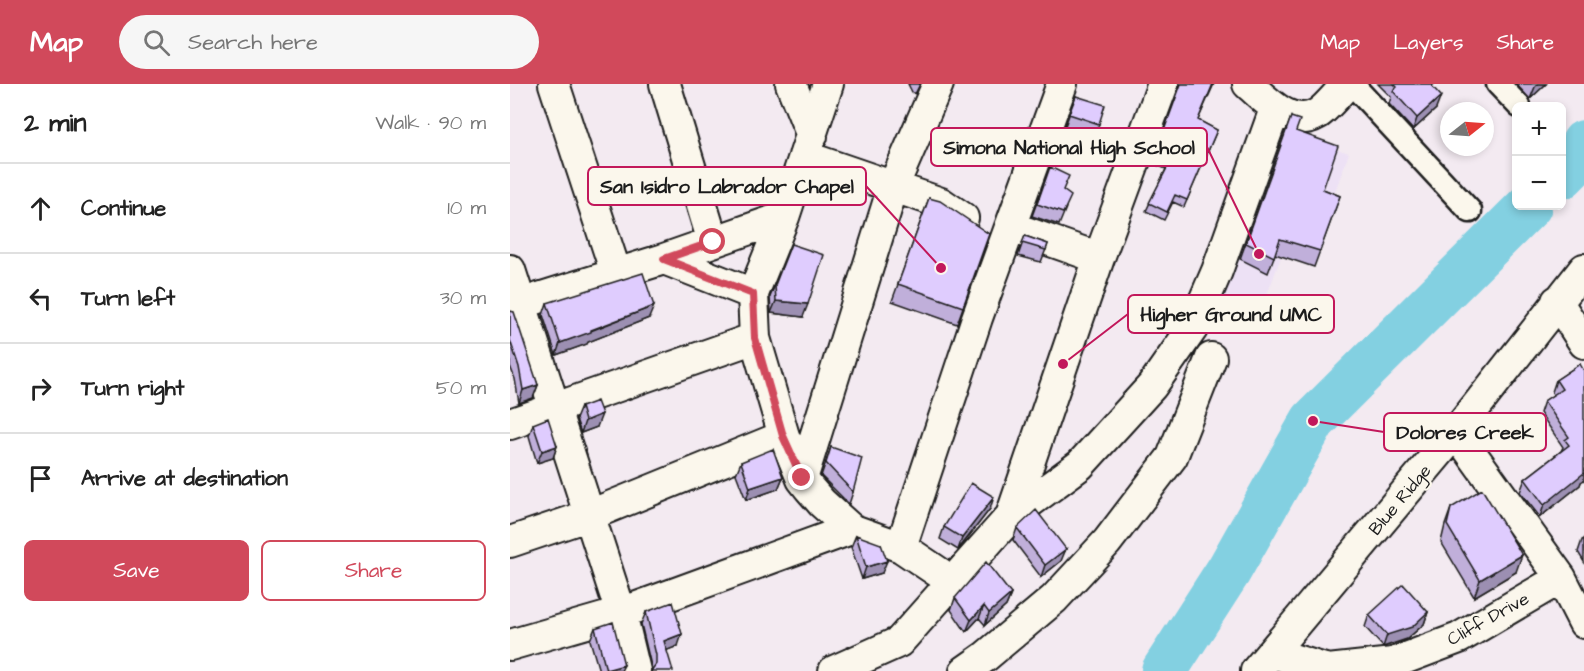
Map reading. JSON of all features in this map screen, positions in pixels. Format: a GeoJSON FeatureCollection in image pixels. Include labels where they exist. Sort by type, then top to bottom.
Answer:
{"type":"FeatureCollection","features":[{"type":"Feature","properties":{"kind":"street"},"geometry":{"type":"LineString","coordinates":[[554,84],[616,273]]}},
{"type":"Feature","properties":{"kind":"street"},"geometry":{"type":"LineString","coordinates":[[665,84],[713,242]]}},
{"type":"Feature","properties":{"kind":"street"},"geometry":{"type":"LineString","coordinates":[[791,84],[808,146],[893,186],[941,203],[1001,231],[1100,258]]}},
{"type":"Feature","properties":{"kind":"street"},"geometry":{"type":"LineString","coordinates":[[828,84],[784,217],[753,294],[755,338],[783,436],[802,478],[822,503],[850,529],[901,547],[953,582]]}},
{"type":"Feature","properties":{"kind":"street"},"geometry":{"type":"LineString","coordinates":[[802,478],[893,186],[938,84]]}},
{"type":"Feature","properties":{"kind":"street"},"geometry":{"type":"LineString","coordinates":[[901,547],[977,318],[1001,231],[1062,84]]}},
{"type":"Feature","properties":{"kind":"street"},"geometry":{"type":"LineString","coordinates":[[1011,516],[1163,84]]}},
{"type":"Feature","properties":{"kind":"street"},"geometry":{"type":"LineString","coordinates":[[1248,84],[1275,109],[1299,118],[1317,115],[1347,84]]}},
{"type":"Feature","properties":{"kind":"street"},"geometry":{"type":"LineString","coordinates":[[1352,84],[1470,212]]}},
{"type":"Feature","properties":{"kind":"street"},"geometry":{"type":"LineString","coordinates":[[1498,84],[1515,102]]}},
{"type":"Feature","properties":{"kind":"street"},"geometry":{"type":"LineString","coordinates":[[840,670],[899,642],[1011,516],[1080,465],[1152,386],[1192,329],[1216,271],[1275,109]]}},
{"type":"Feature","properties":{"kind":"street"},"geometry":{"type":"LineString","coordinates":[[516,305],[664,259],[784,217]]}},
{"type":"Feature","properties":{"kind":"street"},"geometry":{"type":"LineString","coordinates":[[664,259],[753,294]]}},
{"type":"Feature","properties":{"kind":"street","name":"Blue Ridge"},"geometry":{"type":"LineString","coordinates":[[1265,662],[1456,432],[1584,269]]}},
{"type":"Feature","properties":{"kind":"street"},"geometry":{"type":"LineString","coordinates":[[510,270],[516,305],[555,407],[621,613],[635,671]]}},
{"type":"Feature","properties":{"kind":"street"},"geometry":{"type":"LineString","coordinates":[[1557,301],[1584,343]]}},
{"type":"Feature","properties":{"kind":"street"},"geometry":{"type":"LineString","coordinates":[[510,424],[755,338]]}},
{"type":"Feature","properties":{"kind":"street"},"geometry":{"type":"LineString","coordinates":[[965,671],[985,657],[1053,599],[1107,542],[1172,457],[1211,358]]}},
{"type":"Feature","properties":{"kind":"street"},"geometry":{"type":"LineString","coordinates":[[1456,432],[1561,579],[1584,623]]}},
{"type":"Feature","properties":{"kind":"street"},"geometry":{"type":"LineString","coordinates":[[510,542],[590,515],[783,436]]}},
{"type":"Feature","properties":{"kind":"street"},"geometry":{"type":"LineString","coordinates":[[510,645],[621,613],[850,529]]}},
{"type":"Feature","properties":{"kind":"street","name":"Cliff Drive"},"geometry":{"type":"LineString","coordinates":[[1265,662],[1329,670],[1393,663],[1459,638],[1561,579]]}},
{"type":"Feature","properties":{"kind":"shaded area"},"geometry":{"type":"Polygon","coordinates":[[[1282,120],[1308,140],[1349,153],[1329,208],[1302,200],[1260,314],[1219,299],[1282,120]]]}},
{"type":"Feature","properties":{"kind":"building"},"geometry":{"type":"Polygon","coordinates":[[[1181,84],[1213,84],[1198,120],[1217,130],[1187,200],[1175,195],[1167,212],[1149,203],[1170,162],[1155,155],[1181,84]]]}},
{"type":"Feature","properties":{"kind":"building"},"geometry":{"type":"Polygon","coordinates":[[[1394,84],[1430,84],[1441,96],[1417,118],[1393,91],[1397,87],[1394,84]]]}},
{"type":"Feature","properties":{"kind":"building"},"geometry":{"type":"Polygon","coordinates":[[[1076,96],[1105,105],[1099,124],[1069,114],[1076,96]]]}},
{"type":"Feature","properties":{"kind":"building"},"geometry":{"type":"Polygon","coordinates":[[[1291,117],[1300,120],[1296,131],[1338,146],[1323,189],[1340,196],[1320,251],[1280,239],[1274,257],[1246,243],[1291,117]]]}},
{"type":"Feature","properties":{"kind":"building"},"geometry":{"type":"Polygon","coordinates":[[[1050,167],[1069,176],[1063,190],[1071,196],[1063,213],[1037,204],[1050,167]]]}},
{"type":"Feature","properties":{"kind":"building"},"geometry":{"type":"Polygon","coordinates":[[[929,198],[940,201],[989,234],[963,307],[898,284],[929,198]]]}},
{"type":"Feature","properties":{"kind":"building"},"geometry":{"type":"Polygon","coordinates":[[[1025,236],[1048,244],[1046,250],[1022,243],[1025,236]]]}},
{"type":"Feature","properties":{"kind":"building"},"geometry":{"type":"Polygon","coordinates":[[[791,244],[824,255],[808,304],[776,301],[775,285],[791,244]]]}},
{"type":"Feature","properties":{"kind":"building"},"geometry":{"type":"Polygon","coordinates":[[[643,273],[654,306],[560,343],[547,303],[643,273]]]}},
{"type":"Feature","properties":{"kind":"building"},"geometry":{"type":"Polygon","coordinates":[[[510,311],[514,312],[538,385],[523,390],[519,367],[510,340],[510,311]]]}},
{"type":"Feature","properties":{"kind":"building"},"geometry":{"type":"Polygon","coordinates":[[[1580,364],[1584,371],[1584,473],[1544,505],[1525,479],[1569,445],[1565,440],[1569,437],[1544,401],[1562,389],[1556,380],[1580,364]]]}},
{"type":"Feature","properties":{"kind":"building"},"geometry":{"type":"Polygon","coordinates":[[[597,401],[602,414],[585,421],[581,407],[597,401]]]}},
{"type":"Feature","properties":{"kind":"building"},"geometry":{"type":"Polygon","coordinates":[[[548,418],[557,446],[542,451],[533,424],[548,418]]]}},
{"type":"Feature","properties":{"kind":"building"},"geometry":{"type":"Polygon","coordinates":[[[831,447],[862,458],[853,492],[826,463],[831,447]]]}},
{"type":"Feature","properties":{"kind":"building"},"geometry":{"type":"Polygon","coordinates":[[[773,449],[783,477],[750,488],[741,462],[773,449]]]}},
{"type":"Feature","properties":{"kind":"building"},"geometry":{"type":"Polygon","coordinates":[[[971,483],[994,497],[962,538],[944,527],[971,483]]]}},
{"type":"Feature","properties":{"kind":"building"},"geometry":{"type":"Polygon","coordinates":[[[1482,489],[1522,555],[1480,580],[1447,525],[1451,508],[1482,489]]]}},
{"type":"Feature","properties":{"kind":"building"},"geometry":{"type":"Polygon","coordinates":[[[1036,510],[1066,549],[1045,565],[1017,528],[1036,510]]]}},
{"type":"Feature","properties":{"kind":"building"},"geometry":{"type":"Polygon","coordinates":[[[856,535],[881,544],[887,561],[866,567],[856,535]]]}},
{"type":"Feature","properties":{"kind":"building"},"geometry":{"type":"Polygon","coordinates":[[[986,562],[1011,594],[989,613],[984,606],[971,620],[955,598],[986,562]]]}},
{"type":"Feature","properties":{"kind":"building"},"geometry":{"type":"Polygon","coordinates":[[[1403,584],[1428,612],[1412,627],[1387,635],[1369,615],[1403,584]]]}},
{"type":"Feature","properties":{"kind":"building"},"geometry":{"type":"Polygon","coordinates":[[[673,602],[682,634],[664,641],[673,671],[651,671],[656,664],[656,655],[646,612],[673,602]]]}},
{"type":"Feature","properties":{"kind":"building"},"geometry":{"type":"Polygon","coordinates":[[[613,622],[624,665],[606,670],[595,628],[613,622]]]}},
{"type":"Feature","properties":{"kind":"waterway"},"geometry":{"type":"LineString","coordinates":[[1566,172],[1578,160],[1584,143]]}},
{"type":"Feature","properties":{"kind":"waterway"},"geometry":{"type":"LineString","coordinates":[[1164,671],[1229,570],[1313,421],[1525,210]]}},
{"type":"Feature","properties":{"kind":"place","name":"Simona National High School"},"geometry":{"type":"Point","coordinates":[1259,254]}},
{"type":"Feature","properties":{"kind":"place","name":"San Isidro Labrador Chapel"},"geometry":{"type":"Point","coordinates":[941,268]}},
{"type":"Feature","properties":{"kind":"place","name":"Higher Ground UMC"},"geometry":{"type":"Point","coordinates":[1063,364]}},
{"type":"Feature","properties":{"kind":"place","name":"Dolores Creek"},"geometry":{"type":"Point","coordinates":[1313,421]}},
{"type":"Feature","properties":{"kind":"route"},"geometry":{"type":"LineString","coordinates":[[713,242],[664,259],[753,294],[755,338],[783,436],[802,478]]}}]}
